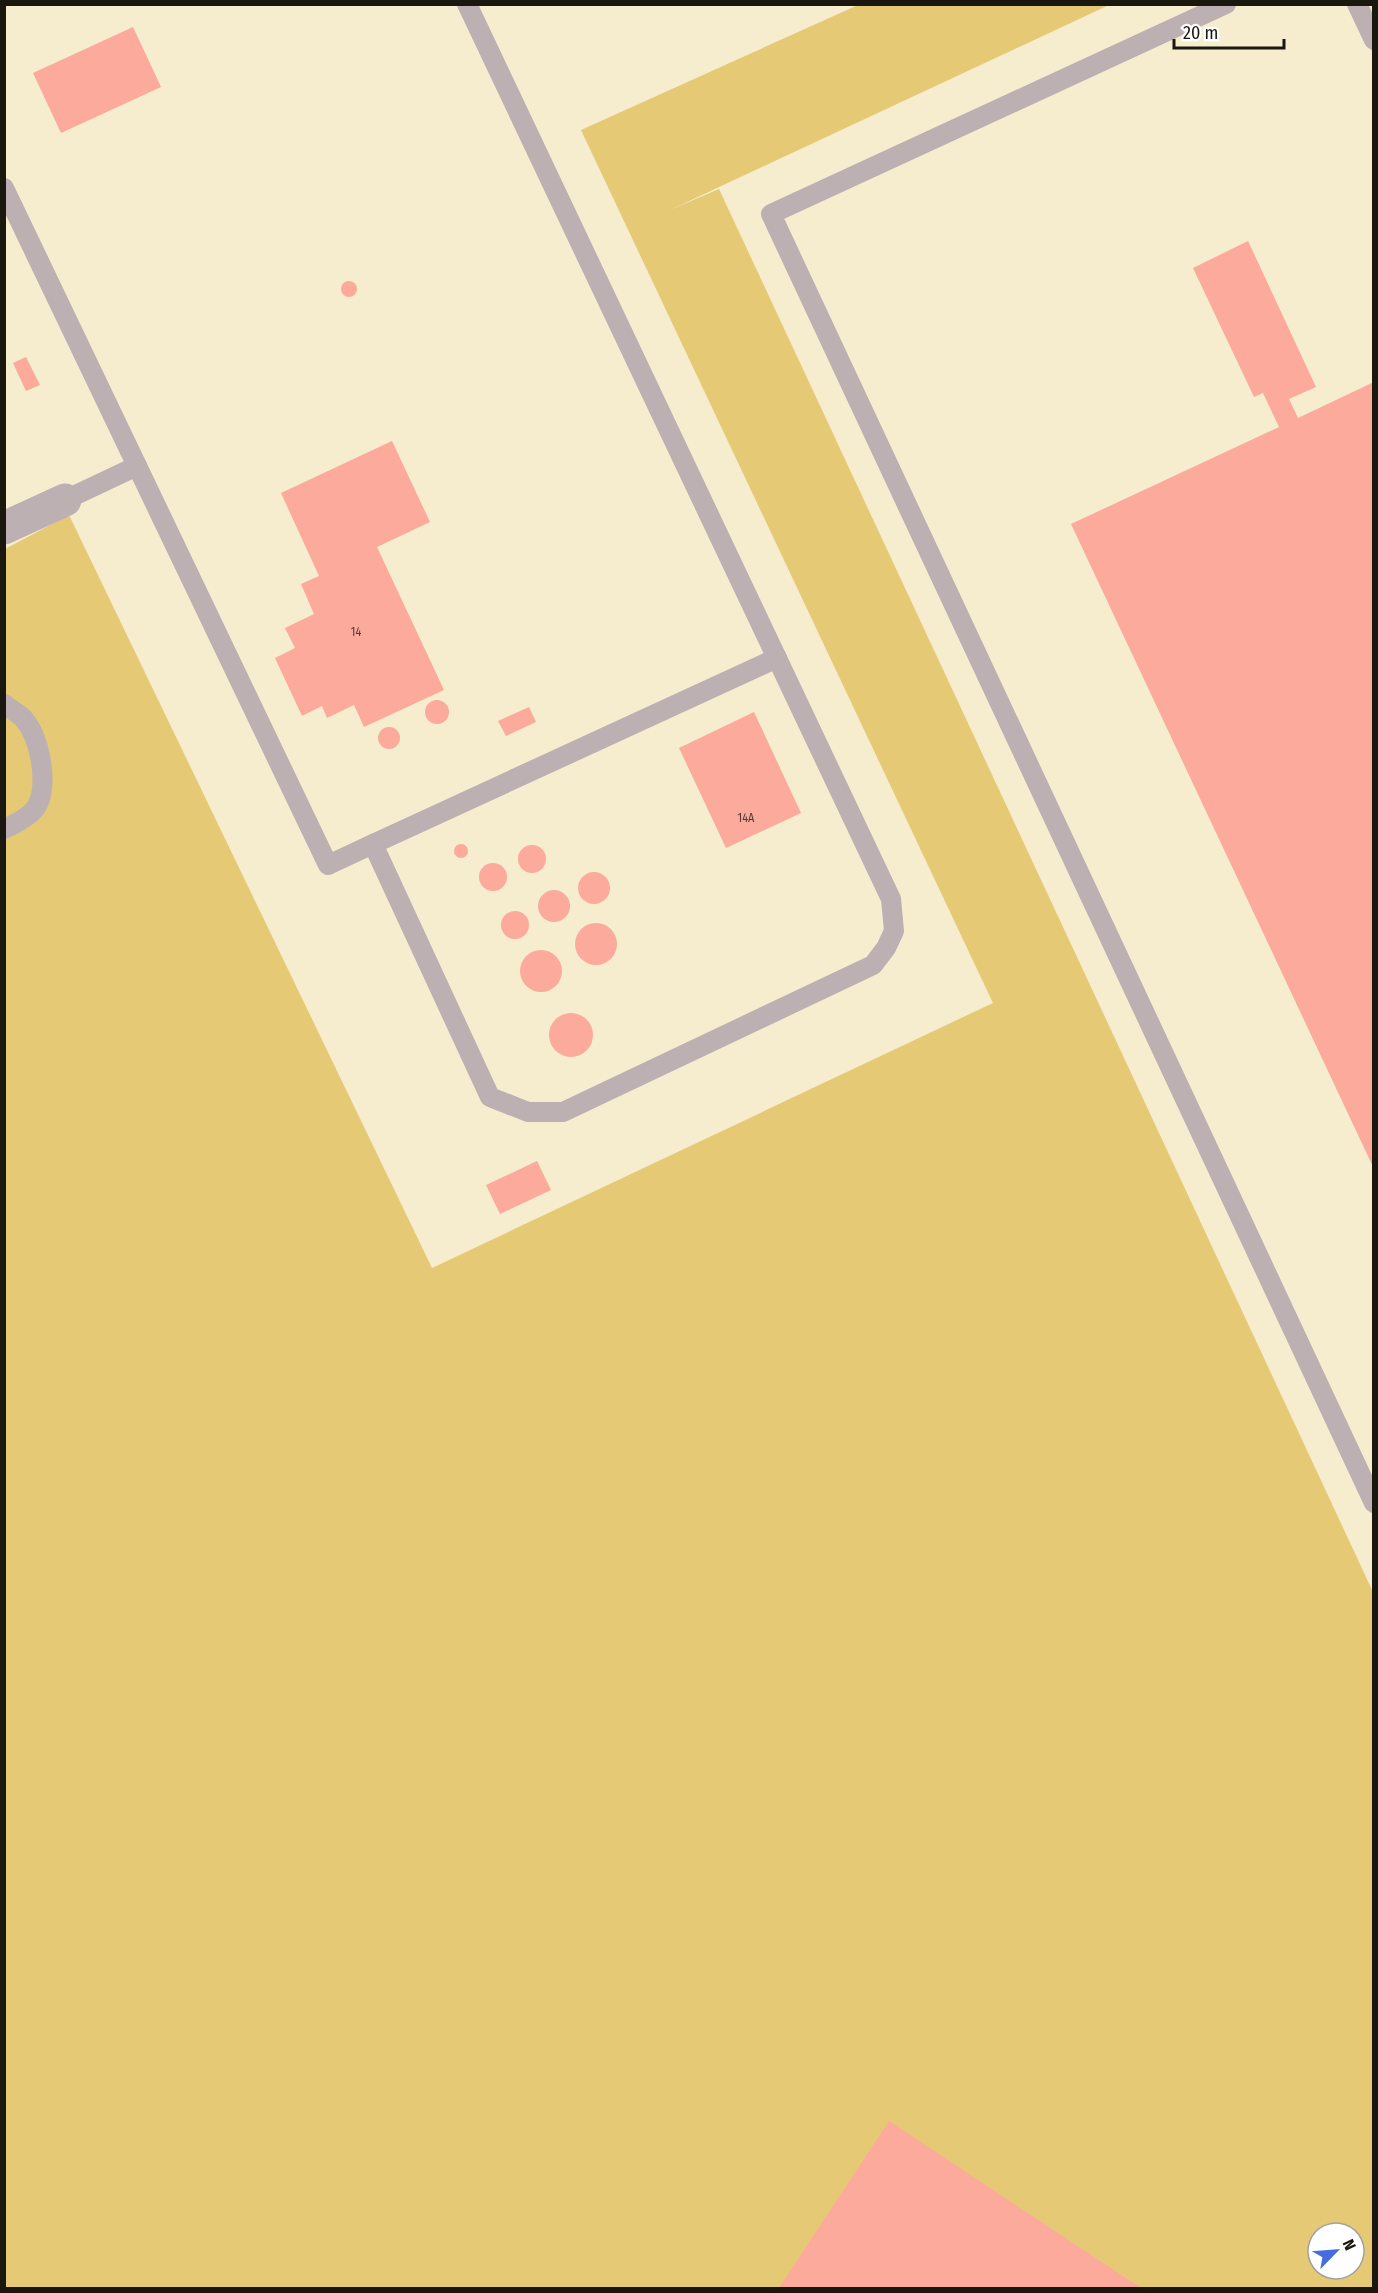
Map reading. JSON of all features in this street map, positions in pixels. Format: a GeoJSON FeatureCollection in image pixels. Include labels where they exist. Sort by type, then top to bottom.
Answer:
{"type":"FeatureCollection","features":[{"type":"Feature","properties":{"kind":"street"},"geometry":{"type":"LineString","coordinates":[[4,528],[66,500]]}},
{"type":"Feature","properties":{"kind":"lane"},"geometry":{"type":"LineString","coordinates":[[373,844],[490,1097],[528,1112],[563,1112],[873,965],[886,948],[894,931],[891,900],[467,4]]}},
{"type":"Feature","properties":{"kind":"lane"},"geometry":{"type":"LineString","coordinates":[[1226,4],[771,214],[1374,1503]]}},
{"type":"Feature","properties":{"kind":"lane"},"geometry":{"type":"LineString","coordinates":[[1357,4],[1374,40]]}},
{"type":"Feature","properties":{"kind":"lane"},"geometry":{"type":"LineString","coordinates":[[4,188],[328,865],[777,658]]}},
{"type":"Feature","properties":{"kind":"lane"},"geometry":{"type":"LineString","coordinates":[[66,500],[137,466]]}},
{"type":"Feature","properties":{"kind":"lane"},"geometry":{"type":"LineString","coordinates":[[4,704],[24,719],[37,744],[44,780],[37,806],[17,823],[4,829]]}},
{"type":"Feature","properties":{"kind":"shaded area"},"geometry":{"type":"Polygon","coordinates":[[[5,5],[1373,5],[1373,2288],[5,2288],[5,5]]]}},
{"type":"Feature","properties":{"kind":"shaded area"},"geometry":{"type":"Polygon","coordinates":[[[858,5],[1109,5],[670,210],[719,189],[1373,1592],[1373,2288],[5,2288],[5,549],[69,515],[432,1268],[993,1003],[581,130],[858,5]]]}},
{"type":"Feature","properties":{"kind":"building"},"geometry":{"type":"Polygon","coordinates":[[[133,27],[161,87],[61,133],[33,73],[133,27]]]}},
{"type":"Feature","properties":{"kind":"building"},"geometry":{"type":"Polygon","coordinates":[[[1248,241],[1316,387],[1289,399],[1298,418],[1374,382],[1374,1169],[1071,524],[1279,427],[1263,393],[1254,397],[1193,268],[1248,241]]]}},
{"type":"Feature","properties":{"kind":"building"},"geometry":{"type":"Polygon","coordinates":[[[346,281],[352,281],[357,289],[355,295],[346,297],[341,292],[341,286],[346,281]]]}},
{"type":"Feature","properties":{"kind":"building"},"geometry":{"type":"Polygon","coordinates":[[[26,357],[40,385],[26,391],[13,363],[26,357]]]}},
{"type":"Feature","properties":{"kind":"building"},"geometry":{"type":"Polygon","coordinates":[[[392,441],[430,522],[377,547],[444,690],[364,727],[354,705],[327,718],[322,706],[302,716],[275,658],[295,648],[285,628],[314,614],[301,584],[319,576],[281,493],[392,441]]]}},
{"type":"Feature","properties":{"kind":"building"},"geometry":{"type":"Polygon","coordinates":[[[437,700],[446,703],[449,712],[446,721],[437,724],[428,721],[425,712],[428,703],[437,700]]]}},
{"type":"Feature","properties":{"kind":"building"},"geometry":{"type":"Polygon","coordinates":[[[529,707],[536,722],[506,736],[498,721],[529,707]]]}},
{"type":"Feature","properties":{"kind":"building"},"geometry":{"type":"Polygon","coordinates":[[[754,712],[801,813],[726,848],[679,748],[754,712]]]}},
{"type":"Feature","properties":{"kind":"building"},"geometry":{"type":"Polygon","coordinates":[[[389,727],[397,730],[400,738],[397,746],[389,749],[381,746],[378,738],[381,730],[389,727]]]}},
{"type":"Feature","properties":{"kind":"building"},"geometry":{"type":"Polygon","coordinates":[[[458,844],[464,844],[468,851],[464,858],[458,858],[454,854],[454,848],[458,844]]]}},
{"type":"Feature","properties":{"kind":"building"},"geometry":{"type":"Polygon","coordinates":[[[532,845],[542,849],[546,859],[542,869],[532,873],[522,869],[518,859],[522,849],[532,845]]]}},
{"type":"Feature","properties":{"kind":"building"},"geometry":{"type":"Polygon","coordinates":[[[493,863],[503,867],[507,877],[503,887],[493,891],[483,887],[479,877],[483,867],[493,863]]]}},
{"type":"Feature","properties":{"kind":"building"},"geometry":{"type":"Polygon","coordinates":[[[594,872],[605,877],[610,888],[605,899],[594,904],[583,899],[578,888],[583,877],[594,872]]]}},
{"type":"Feature","properties":{"kind":"building"},"geometry":{"type":"Polygon","coordinates":[[[554,890],[565,895],[570,906],[565,917],[554,922],[543,917],[538,906],[543,895],[554,890]]]}},
{"type":"Feature","properties":{"kind":"building"},"geometry":{"type":"Polygon","coordinates":[[[515,911],[525,915],[529,925],[525,935],[515,939],[505,935],[501,925],[505,915],[515,911]]]}},
{"type":"Feature","properties":{"kind":"building"},"geometry":{"type":"Polygon","coordinates":[[[596,923],[604,924],[611,929],[616,936],[616,952],[611,959],[604,964],[596,965],[588,964],[581,959],[576,952],[575,944],[576,936],[581,929],[588,924],[596,923]]]}},
{"type":"Feature","properties":{"kind":"building"},"geometry":{"type":"Polygon","coordinates":[[[541,950],[549,951],[556,956],[561,963],[561,979],[556,986],[549,991],[541,992],[533,991],[526,986],[521,979],[520,971],[521,963],[526,956],[533,951],[541,950]]]}},
{"type":"Feature","properties":{"kind":"building"},"geometry":{"type":"Polygon","coordinates":[[[571,1013],[586,1020],[593,1035],[586,1050],[571,1057],[556,1050],[549,1035],[556,1020],[571,1013]]]}},
{"type":"Feature","properties":{"kind":"building"},"geometry":{"type":"Polygon","coordinates":[[[537,1161],[551,1190],[500,1214],[486,1185],[537,1161]]]}},
{"type":"Feature","properties":{"kind":"building"},"geometry":{"type":"Polygon","coordinates":[[[889,2121],[1141,2288],[779,2288],[889,2121]]]}}]}
